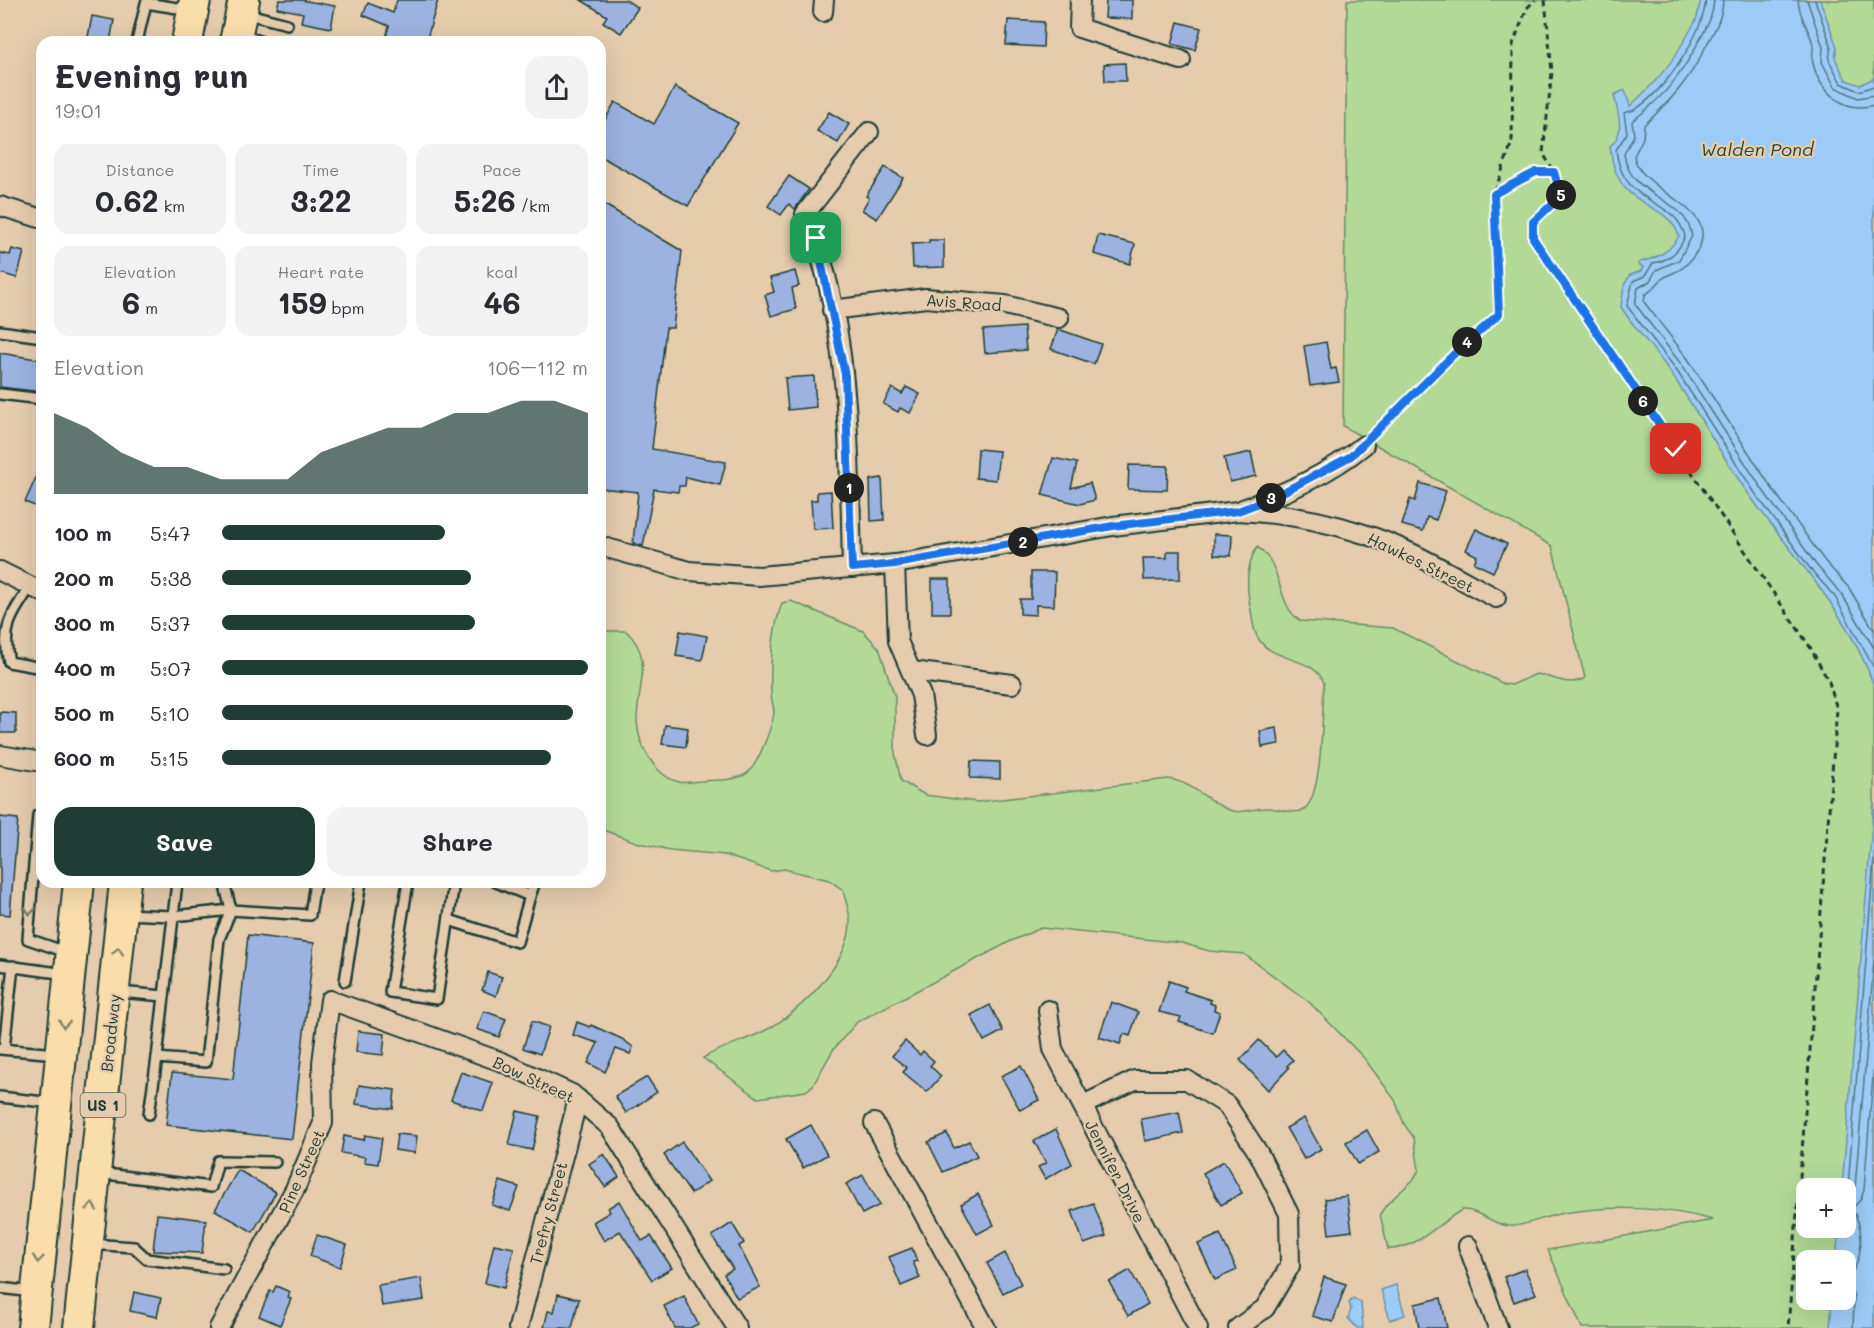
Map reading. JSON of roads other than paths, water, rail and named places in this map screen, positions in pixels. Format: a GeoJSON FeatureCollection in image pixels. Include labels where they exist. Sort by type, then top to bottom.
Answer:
{"type":"FeatureCollection","features":[{"type":"Feature","properties":{"kind":"highway"},"geometry":{"type":"LineString","coordinates":[[189,36],[194,5]]}},
{"type":"Feature","properties":{"kind":"highway","name":"US 1"},"geometry":{"type":"LineString","coordinates":[[33,1328],[78,888]]}},
{"type":"Feature","properties":{"kind":"highway","name":"Broadway"},"geometry":{"type":"LineString","coordinates":[[79,1328],[124,888]]}},
{"type":"Feature","properties":{"kind":"street"},"geometry":{"type":"LineString","coordinates":[[1080,0],[1079,28],[1181,60]]}},
{"type":"Feature","properties":{"kind":"street"},"geometry":{"type":"LineString","coordinates":[[852,568],[845,375],[816,238],[805,214],[868,132]]}},
{"type":"Feature","properties":{"kind":"street"},"geometry":{"type":"LineString","coordinates":[[0,206],[36,217]]}},
{"type":"Feature","properties":{"kind":"street","name":"Avis Road"},"geometry":{"type":"LineString","coordinates":[[832,310],[926,298],[1005,304],[1059,318]]}},
{"type":"Feature","properties":{"kind":"street"},"geometry":{"type":"LineString","coordinates":[[1238,511],[1272,498],[1337,465],[1364,445]]}},
{"type":"Feature","properties":{"kind":"street","name":"Hawkes Street"},"geometry":{"type":"LineString","coordinates":[[606,548],[700,572],[759,576],[895,564],[1113,526],[1238,511],[1281,515],[1364,534],[1392,545],[1496,598]]}},
{"type":"Feature","properties":{"kind":"street"},"geometry":{"type":"LineString","coordinates":[[895,564],[898,641],[921,695],[927,735]]}},
{"type":"Feature","properties":{"kind":"street"},"geometry":{"type":"LineString","coordinates":[[0,571],[36,589]]}},
{"type":"Feature","properties":{"kind":"street"},"geometry":{"type":"LineString","coordinates":[[912,671],[1012,684]]}},
{"type":"Feature","properties":{"kind":"street"},"geometry":{"type":"LineString","coordinates":[[0,755],[36,761]]}},
{"type":"Feature","properties":{"kind":"street","name":"Bow Street"},"geometry":{"type":"LineString","coordinates":[[330,1000],[502,1062],[578,1099],[610,1127],[737,1328]]}},
{"type":"Feature","properties":{"kind":"street","name":"Pine Street"},"geometry":{"type":"LineString","coordinates":[[219,1328],[295,1189],[323,1123],[322,1063],[330,1000]]}},
{"type":"Feature","properties":{"kind":"street","name":"Jennifer Drive"},"geometry":{"type":"LineString","coordinates":[[1048,1010],[1053,1049],[1198,1328]]}},
{"type":"Feature","properties":{"kind":"street"},"geometry":{"type":"LineString","coordinates":[[1083,1105],[1135,1080],[1187,1080],[1227,1105],[1259,1154],[1289,1214],[1290,1266],[1265,1308],[1238,1328]]}},
{"type":"Feature","properties":{"kind":"street","name":"Trefry Street"},"geometry":{"type":"LineString","coordinates":[[518,1328],[578,1099]]}},
{"type":"Feature","properties":{"kind":"street"},"geometry":{"type":"LineString","coordinates":[[874,1123],[986,1328]]}},
{"type":"Feature","properties":{"kind":"street"},"geometry":{"type":"LineString","coordinates":[[1468,1246],[1498,1328]]}},
{"type":"Feature","properties":{"kind":"lane"},"geometry":{"type":"LineString","coordinates":[[138,36],[146,3],[194,5]]}},
{"type":"Feature","properties":{"kind":"lane"},"geometry":{"type":"LineString","coordinates":[[244,26],[287,24]]}},
{"type":"Feature","properties":{"kind":"lane"},"geometry":{"type":"LineString","coordinates":[[0,330],[36,336]]}},
{"type":"Feature","properties":{"kind":"lane"},"geometry":{"type":"LineString","coordinates":[[0,394],[36,398]]}},
{"type":"Feature","properties":{"kind":"lane"},"geometry":{"type":"LineString","coordinates":[[36,589],[9,619],[6,648],[9,662],[36,667]]}},
{"type":"Feature","properties":{"kind":"lane"},"geometry":{"type":"LineString","coordinates":[[36,840],[28,939],[70,964]]}},
{"type":"Feature","properties":{"kind":"lane"},"geometry":{"type":"LineString","coordinates":[[149,1114],[176,888]]}},
{"type":"Feature","properties":{"kind":"lane"},"geometry":{"type":"LineString","coordinates":[[157,1058],[206,1062],[219,939],[231,910],[226,888]]}},
{"type":"Feature","properties":{"kind":"lane"},"geometry":{"type":"LineString","coordinates":[[122,914],[173,916],[231,910],[310,915],[314,888]]}},
{"type":"Feature","properties":{"kind":"lane"},"geometry":{"type":"LineString","coordinates":[[345,981],[360,888]]}},
{"type":"Feature","properties":{"kind":"lane"},"geometry":{"type":"LineString","coordinates":[[407,888],[390,992],[438,999],[453,888]]}},
{"type":"Feature","properties":{"kind":"lane"},"geometry":{"type":"LineString","coordinates":[[511,888],[530,896]]}},
{"type":"Feature","properties":{"kind":"lane"},"geometry":{"type":"LineString","coordinates":[[448,920],[517,942],[533,888]]}},
{"type":"Feature","properties":{"kind":"lane"},"geometry":{"type":"LineString","coordinates":[[0,964],[13,966],[70,964]]}},
{"type":"Feature","properties":{"kind":"lane"},"geometry":{"type":"LineString","coordinates":[[13,966],[2,1049],[60,1054]]}},
{"type":"Feature","properties":{"kind":"lane"},"geometry":{"type":"LineString","coordinates":[[114,991],[164,996]]}},
{"type":"Feature","properties":{"kind":"lane"},"geometry":{"type":"LineString","coordinates":[[0,1097],[55,1103]]}},
{"type":"Feature","properties":{"kind":"lane"},"geometry":{"type":"LineString","coordinates":[[95,1173],[211,1187],[218,1161],[275,1162]]}},
{"type":"Feature","properties":{"kind":"lane"},"geometry":{"type":"LineString","coordinates":[[88,1244],[134,1247],[147,1259],[224,1269]]}},
{"type":"Feature","properties":{"kind":"lane"},"geometry":{"type":"LineString","coordinates":[[0,1288],[36,1293]]}},
{"type":"Feature","properties":{"kind":"water","name":"Walden Pond"},"geometry":{"type":"Polygon","coordinates":[[[1701,0],[1820,0],[1837,47],[1835,58],[1846,80],[1860,85],[1874,78],[1874,686],[1863,659],[1835,610],[1750,496],[1679,385],[1621,307],[1624,285],[1630,275],[1641,271],[1643,267],[1638,264],[1662,253],[1672,246],[1679,236],[1672,223],[1663,215],[1631,194],[1622,184],[1614,168],[1610,146],[1618,136],[1619,116],[1614,95],[1625,90],[1630,106],[1651,86],[1674,58],[1696,19],[1701,0]]]}},
{"type":"Feature","properties":{"kind":"water"},"geometry":{"type":"Polygon","coordinates":[[[1874,800],[1874,1328],[1830,1328],[1831,1310],[1856,1310],[1856,1250],[1837,1250],[1838,1238],[1856,1238],[1856,1178],[1843,1178],[1874,800]]]}},
{"type":"Feature","properties":{"kind":"water"},"geometry":{"type":"Polygon","coordinates":[[[1396,1285],[1405,1315],[1390,1320],[1381,1290],[1396,1285]]]}},
{"type":"Feature","properties":{"kind":"water"},"geometry":{"type":"Polygon","coordinates":[[[1353,1298],[1361,1303],[1363,1328],[1357,1328],[1348,1318],[1351,1309],[1349,1303],[1353,1298]]]}}]}
